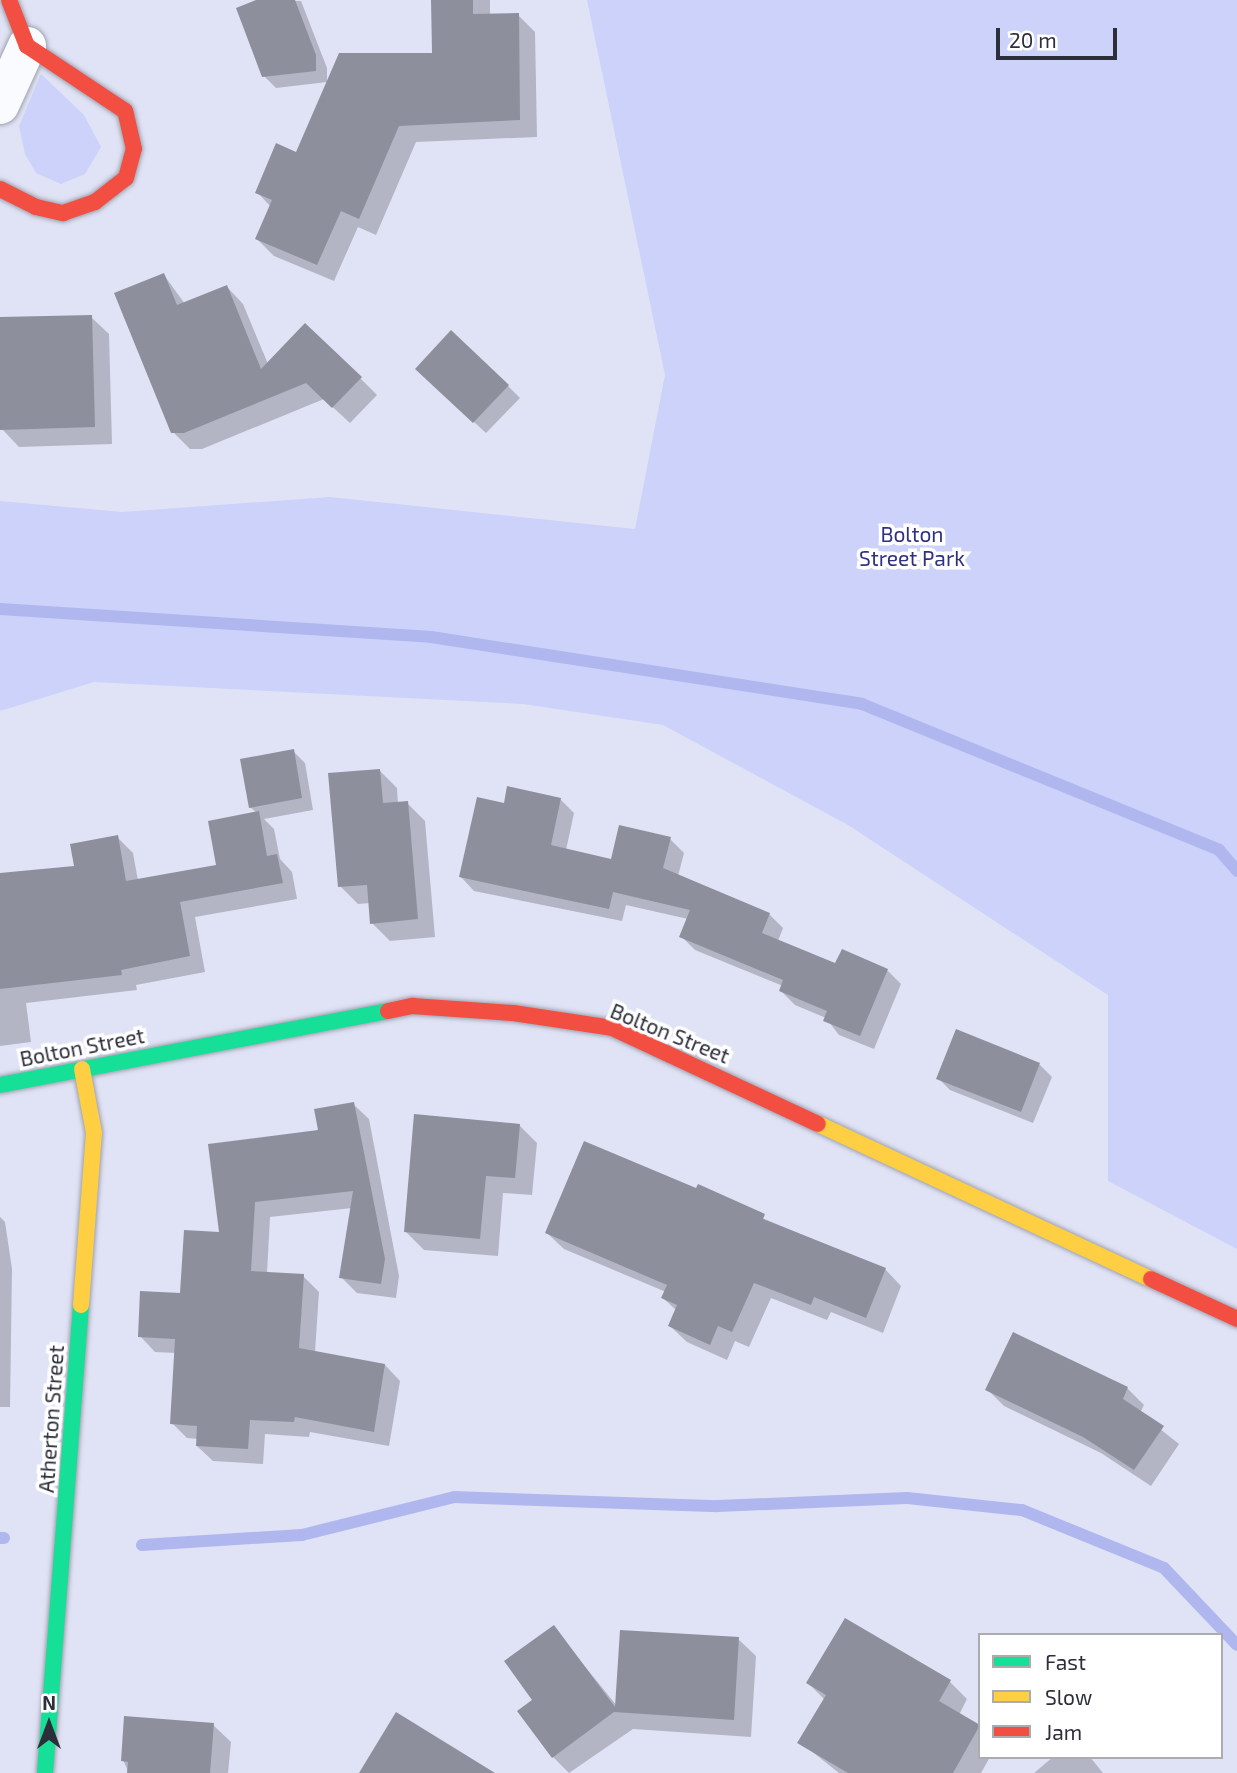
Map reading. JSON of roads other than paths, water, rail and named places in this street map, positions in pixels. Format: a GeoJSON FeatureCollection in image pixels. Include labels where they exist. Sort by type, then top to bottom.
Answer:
{"type":"FeatureCollection","features":[{"type":"Feature","properties":{"kind":"street"},"geometry":{"type":"LineString","coordinates":[[0,189],[36,207],[63,213],[95,202],[126,178],[134,149],[125,111],[95,87],[27,46],[9,0]]}},
{"type":"Feature","properties":{"kind":"street"},"geometry":{"type":"LineString","coordinates":[[0,105],[27,46]]}},
{"type":"Feature","properties":{"kind":"street","name":"Bolton Street"},"geometry":{"type":"LineString","coordinates":[[0,1085],[412,1006],[513,1013],[612,1028],[1237,1319]]}},
{"type":"Feature","properties":{"kind":"street","name":"Atherton Street"},"geometry":{"type":"LineString","coordinates":[[45,1773],[94,1133],[82,1069]]}},
{"type":"Feature","properties":{"kind":"waterway"},"geometry":{"type":"LineString","coordinates":[[0,609],[431,637],[862,704],[1219,850],[1237,871]]}},
{"type":"Feature","properties":{"kind":"waterway"},"geometry":{"type":"LineString","coordinates":[[142,1545],[302,1535],[454,1497],[718,1506],[907,1498],[1022,1510],[1164,1568],[1237,1645]]}},
{"type":"Feature","properties":{"kind":"park label","name":"Bolton Street Park"},"geometry":{"type":"Point","coordinates":[912,546]}}]}
